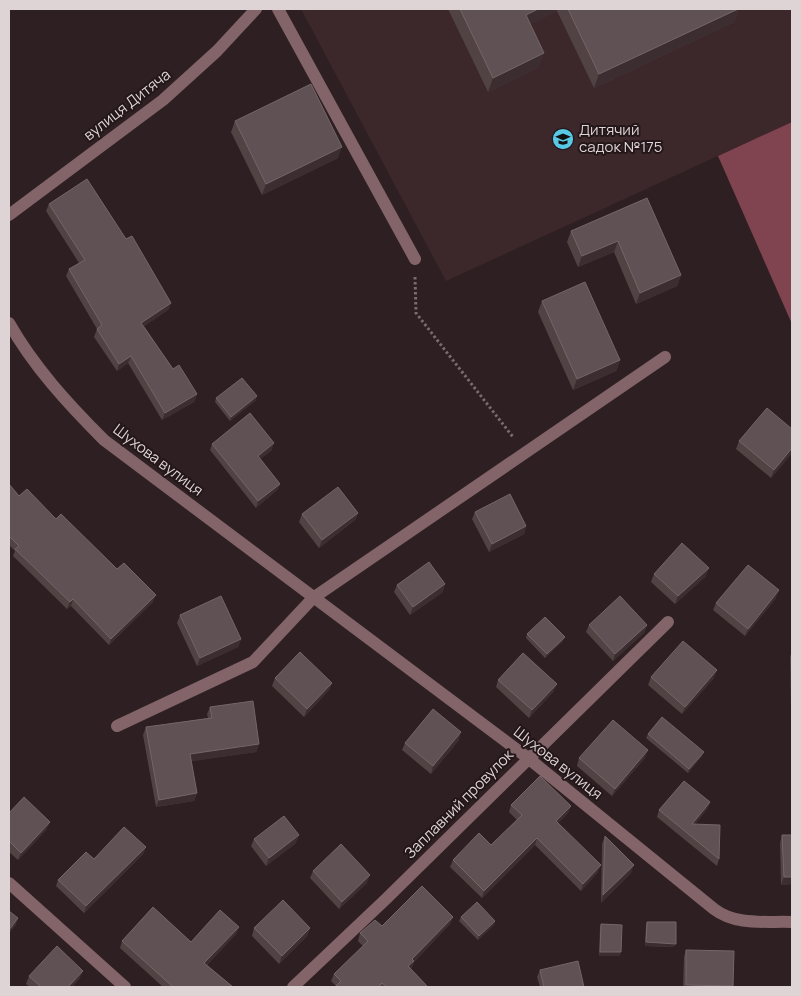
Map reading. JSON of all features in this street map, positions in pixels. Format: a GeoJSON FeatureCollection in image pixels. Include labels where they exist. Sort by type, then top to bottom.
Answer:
{"type":"FeatureCollection","features":[{"type":"Feature","properties":{"kind":"street","name":"вулиця Дитяча"},"geometry":{"type":"LineString","coordinates":[[9,215],[163,100],[217,51],[256,9]]}},
{"type":"Feature","properties":{"kind":"street"},"geometry":{"type":"LineString","coordinates":[[278,9],[415,259]]}},
{"type":"Feature","properties":{"kind":"street","name":"Шухова вулиця"},"geometry":{"type":"LineString","coordinates":[[9,323],[21,344],[64,401],[104,440],[528,758],[724,916],[736,920],[792,922]]}},
{"type":"Feature","properties":{"kind":"street"},"geometry":{"type":"LineString","coordinates":[[117,726],[253,662],[313,598],[524,451],[665,357]]}},
{"type":"Feature","properties":{"kind":"street","name":"Заплавний провулок"},"geometry":{"type":"LineString","coordinates":[[293,987],[386,899],[668,622]]}},
{"type":"Feature","properties":{"kind":"street"},"geometry":{"type":"LineString","coordinates":[[9,883],[125,987]]}},
{"type":"Feature","properties":{"kind":"path"},"geometry":{"type":"LineString","coordinates":[[415,259],[416,312],[524,451]]}},
{"type":"Feature","properties":{"kind":"shaded area","name":"Дитячий садок №175"},"geometry":{"type":"Polygon","coordinates":[[[301,9],[792,9],[792,122],[446,281],[301,9]]]}},
{"type":"Feature","properties":{"kind":"shaded area"},"geometry":{"type":"Polygon","coordinates":[[[792,122],[792,324],[718,156],[792,122]]]}},
{"type":"Feature","properties":{"kind":"building"},"geometry":{"type":"Polygon","coordinates":[[[460,9],[538,9],[526,15],[544,53],[493,78],[460,9]]]}},
{"type":"Feature","properties":{"kind":"building"},"geometry":{"type":"Polygon","coordinates":[[[568,9],[738,9],[599,74],[568,9]]]}},
{"type":"Feature","properties":{"kind":"building"},"geometry":{"type":"Polygon","coordinates":[[[311,84],[342,147],[266,184],[235,121],[311,84]]]}},
{"type":"Feature","properties":{"kind":"building"},"geometry":{"type":"Polygon","coordinates":[[[87,179],[126,239],[132,236],[171,303],[141,323],[173,369],[179,365],[197,394],[165,413],[131,356],[119,364],[97,329],[102,325],[69,269],[85,260],[49,204],[87,179]]]}},
{"type":"Feature","properties":{"kind":"building"},"geometry":{"type":"Polygon","coordinates":[[[647,198],[681,275],[640,293],[618,241],[582,256],[571,231],[647,198]]]}},
{"type":"Feature","properties":{"kind":"building"},"geometry":{"type":"Polygon","coordinates":[[[585,282],[620,360],[577,379],[542,301],[585,282]]]}},
{"type":"Feature","properties":{"kind":"building"},"geometry":{"type":"Polygon","coordinates":[[[242,378],[257,396],[231,417],[216,398],[242,378]]]}},
{"type":"Feature","properties":{"kind":"building"},"geometry":{"type":"Polygon","coordinates":[[[767,408],[792,429],[792,448],[774,470],[739,441],[767,408]]]}},
{"type":"Feature","properties":{"kind":"building"},"geometry":{"type":"Polygon","coordinates":[[[250,413],[274,443],[258,456],[280,484],[258,501],[212,444],[250,413]]]}},
{"type":"Feature","properties":{"kind":"building"},"geometry":{"type":"Polygon","coordinates":[[[9,484],[19,496],[27,489],[56,519],[61,514],[117,569],[124,563],[156,595],[111,639],[73,599],[70,602],[15,549],[19,546],[9,536],[9,484]]]}},
{"type":"Feature","properties":{"kind":"building"},"geometry":{"type":"Polygon","coordinates":[[[338,487],[358,513],[322,540],[302,514],[338,487]]]}},
{"type":"Feature","properties":{"kind":"building"},"geometry":{"type":"Polygon","coordinates":[[[510,494],[526,526],[492,544],[475,512],[510,494]]]}},
{"type":"Feature","properties":{"kind":"building"},"geometry":{"type":"Polygon","coordinates":[[[682,543],[709,568],[678,596],[654,574],[682,543]]]}},
{"type":"Feature","properties":{"kind":"building"},"geometry":{"type":"Polygon","coordinates":[[[429,562],[445,584],[413,607],[397,585],[429,562]]]}},
{"type":"Feature","properties":{"kind":"building"},"geometry":{"type":"Polygon","coordinates":[[[748,565],[779,590],[748,629],[716,603],[748,565]]]}},
{"type":"Feature","properties":{"kind":"building"},"geometry":{"type":"Polygon","coordinates":[[[221,596],[241,639],[200,658],[180,615],[221,596]]]}},
{"type":"Feature","properties":{"kind":"building"},"geometry":{"type":"Polygon","coordinates":[[[620,596],[647,625],[615,654],[589,625],[620,596]]]}},
{"type":"Feature","properties":{"kind":"building"},"geometry":{"type":"Polygon","coordinates":[[[545,617],[565,637],[547,654],[527,634],[545,617]]]}},
{"type":"Feature","properties":{"kind":"building"},"geometry":{"type":"Polygon","coordinates":[[[683,641],[717,670],[685,707],[651,677],[683,641]]]}},
{"type":"Feature","properties":{"kind":"building"},"geometry":{"type":"Polygon","coordinates":[[[300,652],[332,683],[307,709],[275,678],[300,652]]]}},
{"type":"Feature","properties":{"kind":"building"},"geometry":{"type":"Polygon","coordinates":[[[523,653],[557,684],[532,710],[498,680],[523,653]]]}},
{"type":"Feature","properties":{"kind":"building"},"geometry":{"type":"Polygon","coordinates":[[[253,701],[259,744],[190,754],[197,793],[159,800],[146,727],[212,718],[210,707],[253,701]]]}},
{"type":"Feature","properties":{"kind":"building"},"geometry":{"type":"Polygon","coordinates":[[[433,709],[461,732],[433,766],[405,743],[433,709]]]}},
{"type":"Feature","properties":{"kind":"building"},"geometry":{"type":"Polygon","coordinates":[[[662,717],[704,752],[689,769],[648,734],[662,717]]]}},
{"type":"Feature","properties":{"kind":"building"},"geometry":{"type":"Polygon","coordinates":[[[613,720],[648,750],[615,789],[579,758],[613,720]]]}},
{"type":"Feature","properties":{"kind":"building"},"geometry":{"type":"Polygon","coordinates":[[[540,776],[571,806],[556,821],[601,865],[583,884],[537,838],[484,891],[453,860],[479,833],[491,845],[522,815],[511,805],[540,776]]]}},
{"type":"Feature","properties":{"kind":"building"},"geometry":{"type":"Polygon","coordinates":[[[684,781],[710,802],[692,824],[720,825],[719,859],[659,810],[684,781]]]}},
{"type":"Feature","properties":{"kind":"building"},"geometry":{"type":"Polygon","coordinates":[[[24,797],[50,822],[21,853],[9,841],[9,813],[24,797]]]}},
{"type":"Feature","properties":{"kind":"building"},"geometry":{"type":"Polygon","coordinates":[[[284,816],[299,835],[269,858],[254,839],[284,816]]]}},
{"type":"Feature","properties":{"kind":"building"},"geometry":{"type":"Polygon","coordinates":[[[124,827],[146,847],[86,906],[58,880],[86,852],[94,859],[124,827]]]}},
{"type":"Feature","properties":{"kind":"building"},"geometry":{"type":"Polygon","coordinates":[[[782,835],[792,835],[792,877],[784,877],[782,835]]]}},
{"type":"Feature","properties":{"kind":"building"},"geometry":{"type":"Polygon","coordinates":[[[605,836],[634,865],[603,895],[605,836]]]}},
{"type":"Feature","properties":{"kind":"building"},"geometry":{"type":"Polygon","coordinates":[[[341,844],[370,875],[342,902],[313,871],[341,844]]]}},
{"type":"Feature","properties":{"kind":"building"},"geometry":{"type":"Polygon","coordinates":[[[422,886],[453,917],[412,959],[414,961],[408,966],[428,987],[387,987],[382,983],[378,987],[335,987],[341,981],[334,974],[368,941],[360,933],[375,920],[382,926],[422,886]]]}},
{"type":"Feature","properties":{"kind":"building"},"geometry":{"type":"Polygon","coordinates":[[[283,900],[310,928],[282,956],[254,928],[283,900]]]}},
{"type":"Feature","properties":{"kind":"building"},"geometry":{"type":"Polygon","coordinates":[[[477,902],[495,921],[479,936],[461,917],[477,902]]]}},
{"type":"Feature","properties":{"kind":"building"},"geometry":{"type":"Polygon","coordinates":[[[153,907],[191,942],[220,910],[239,927],[204,963],[233,987],[173,987],[122,941],[153,907]]]}},
{"type":"Feature","properties":{"kind":"building"},"geometry":{"type":"Polygon","coordinates":[[[9,911],[18,918],[9,930],[9,911]]]}},
{"type":"Feature","properties":{"kind":"building"},"geometry":{"type":"Polygon","coordinates":[[[647,922],[676,922],[676,944],[646,942],[647,922]]]}},
{"type":"Feature","properties":{"kind":"building"},"geometry":{"type":"Polygon","coordinates":[[[601,924],[622,925],[621,952],[600,952],[601,924]]]}},
{"type":"Feature","properties":{"kind":"building"},"geometry":{"type":"Polygon","coordinates":[[[57,946],[83,971],[68,987],[41,987],[29,976],[57,946]]]}},
{"type":"Feature","properties":{"kind":"building"},"geometry":{"type":"Polygon","coordinates":[[[686,950],[734,951],[733,986],[686,985],[686,950]]]}},
{"type":"Feature","properties":{"kind":"building"},"geometry":{"type":"Polygon","coordinates":[[[578,961],[584,987],[544,987],[540,970],[578,961]]]}},
{"type":"Feature","properties":{"kind":"place","name":"Дитячий садок №175"},"geometry":{"type":"Point","coordinates":[563,139]}}]}
